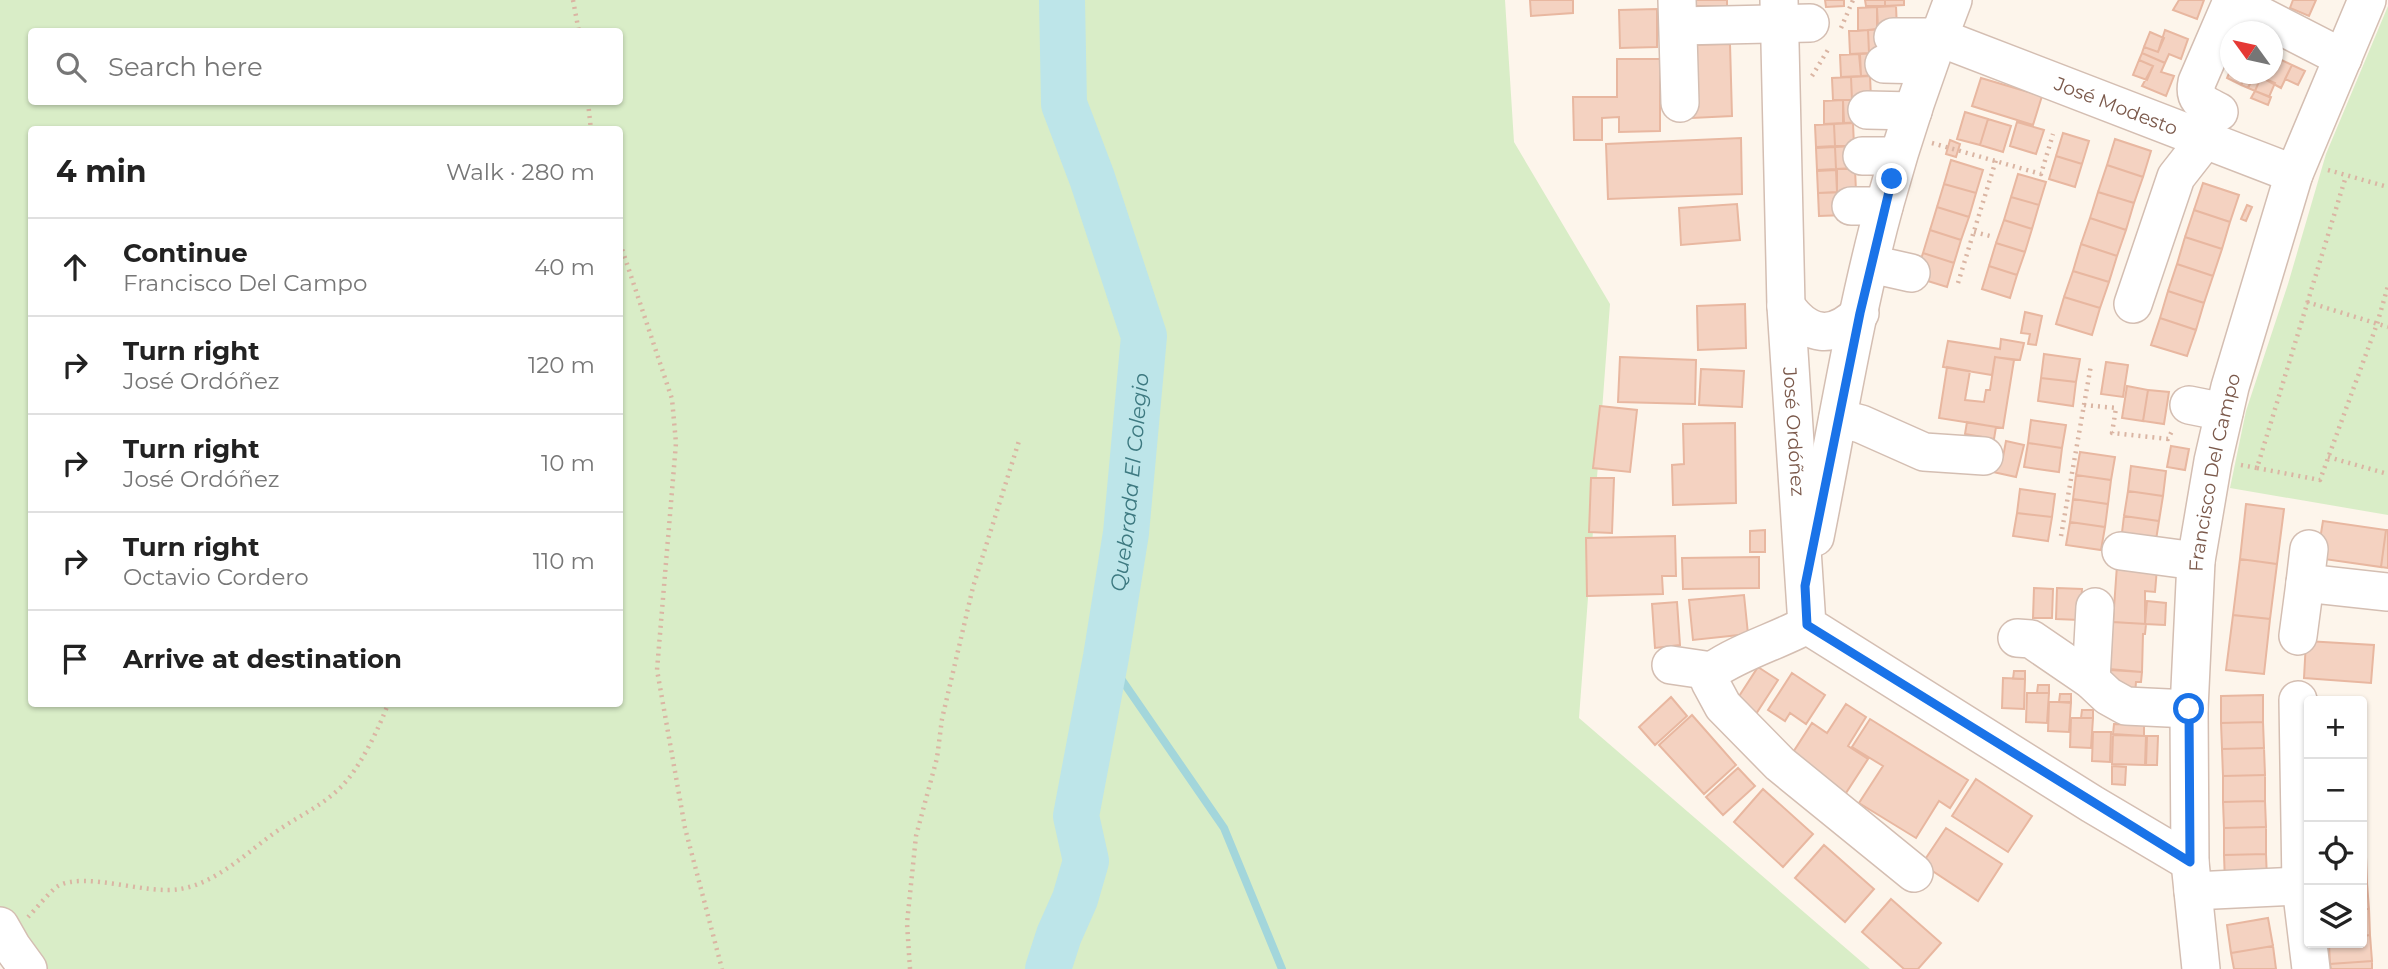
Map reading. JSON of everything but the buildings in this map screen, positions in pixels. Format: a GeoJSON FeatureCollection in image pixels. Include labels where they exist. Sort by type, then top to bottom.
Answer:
{"type":"FeatureCollection","features":[{"type":"Feature","properties":{"kind":"street","name":"Francisco Del Campo"},"geometry":{"type":"LineString","coordinates":[[2201,969],[2193,889],[2189,709],[2196,561],[2211,429],[2297,168],[2367,0]]}},
{"type":"Feature","properties":{"kind":"street"},"geometry":{"type":"LineString","coordinates":[[2133,304],[2176,177],[2212,126],[2195,92],[2232,1],[2343,58]]}},
{"type":"Feature","properties":{"kind":"street"},"geometry":{"type":"LineString","coordinates":[[1680,103],[1678,13],[1807,25]]}},
{"type":"Feature","properties":{"kind":"street","name":"José Ordóñez"},"geometry":{"type":"LineString","coordinates":[[1807,25],[1781,89],[1786,306],[1807,625]]}},
{"type":"Feature","properties":{"kind":"street"},"geometry":{"type":"LineString","coordinates":[[1805,586],[1871,264],[1897,104]]}},
{"type":"Feature","properties":{"kind":"street","name":"José Modesto"},"geometry":{"type":"LineString","coordinates":[[1897,104],[2212,126],[2297,168]]}},
{"type":"Feature","properties":{"kind":"street"},"geometry":{"type":"LineString","coordinates":[[1871,264],[1911,273]]}},
{"type":"Feature","properties":{"kind":"street"},"geometry":{"type":"LineString","coordinates":[[1786,306],[1797,321],[1809,328],[1835,331],[1846,326],[1860,313]]}},
{"type":"Feature","properties":{"kind":"street"},"geometry":{"type":"LineString","coordinates":[[1838,418],[1861,424],[1924,452],[1984,456]]}},
{"type":"Feature","properties":{"kind":"street"},"geometry":{"type":"LineString","coordinates":[[2121,551],[2196,561]]}},
{"type":"Feature","properties":{"kind":"street"},"geometry":{"type":"LineString","coordinates":[[2298,636],[2307,566],[2388,592]]}},
{"type":"Feature","properties":{"kind":"street"},"geometry":{"type":"LineString","coordinates":[[2091,680],[2095,607]]}},
{"type":"Feature","properties":{"kind":"street"},"geometry":{"type":"LineString","coordinates":[[1671,665],[1712,671],[1807,625],[2081,797],[2193,889],[2302,896]]}},
{"type":"Feature","properties":{"kind":"street"},"geometry":{"type":"LineString","coordinates":[[2017,638],[2031,639],[2091,680],[2108,696],[2126,706],[2189,709]]}},
{"type":"Feature","properties":{"kind":"street"},"geometry":{"type":"LineString","coordinates":[[1712,671],[1710,682],[1723,706],[1780,764],[1914,873]]}},
{"type":"Feature","properties":{"kind":"street"},"geometry":{"type":"LineString","coordinates":[[2298,699],[2302,896],[2311,969]]}},
{"type":"Feature","properties":{"kind":"path"},"geometry":{"type":"LineString","coordinates":[[573,0],[578,28]]}},
{"type":"Feature","properties":{"kind":"path"},"geometry":{"type":"LineString","coordinates":[[1781,89],[1808,88],[1813,74],[1807,25],[1853,0]]}},
{"type":"Feature","properties":{"kind":"path"},"geometry":{"type":"LineString","coordinates":[[588,105],[591,126]]}},
{"type":"Feature","properties":{"kind":"path"},"geometry":{"type":"LineString","coordinates":[[1944,147],[2041,174],[2053,134]]}},
{"type":"Feature","properties":{"kind":"path"},"geometry":{"type":"LineString","coordinates":[[1958,283],[1996,160]]}},
{"type":"Feature","properties":{"kind":"path"},"geometry":{"type":"LineString","coordinates":[[2297,168],[2346,176],[2388,187]]}},
{"type":"Feature","properties":{"kind":"path"},"geometry":{"type":"LineString","coordinates":[[2257,468],[2346,176]]}},
{"type":"Feature","properties":{"kind":"path"},"geometry":{"type":"LineString","coordinates":[[1974,232],[1990,236]]}},
{"type":"Feature","properties":{"kind":"path"},"geometry":{"type":"LineString","coordinates":[[623,252],[672,399],[676,443],[657,670],[685,828],[722,969]]}},
{"type":"Feature","properties":{"kind":"path"},"geometry":{"type":"LineString","coordinates":[[2084,405],[2116,408],[2112,433],[2168,439],[2171,431],[2211,429],[2257,468],[2319,480],[2377,324],[2388,286]]}},
{"type":"Feature","properties":{"kind":"path"},"geometry":{"type":"LineString","coordinates":[[2307,302],[2388,327]]}},
{"type":"Feature","properties":{"kind":"path"},"geometry":{"type":"LineString","coordinates":[[2061,536],[2091,365]]}},
{"type":"Feature","properties":{"kind":"path"},"geometry":{"type":"LineString","coordinates":[[910,969],[907,923],[916,836],[937,758],[942,719],[973,587],[1019,441]]}},
{"type":"Feature","properties":{"kind":"path"},"geometry":{"type":"LineString","coordinates":[[2328,457],[2388,474]]}},
{"type":"Feature","properties":{"kind":"path"},"geometry":{"type":"LineString","coordinates":[[12,945],[23,921],[58,886],[102,882],[134,888],[179,890],[210,879],[286,824],[316,808],[343,785],[362,757],[387,707]]}},
{"type":"Feature","properties":{"kind":"green space"},"geometry":{"type":"Polygon","coordinates":[[[0,0],[1505,0],[1514,142],[1610,304],[1579,718],[1870,969],[28,969],[0,915],[0,0]]]}},
{"type":"Feature","properties":{"kind":"green space"},"geometry":{"type":"Polygon","coordinates":[[[2388,6],[2388,515],[2230,488],[2246,411],[2288,284],[2326,154],[2388,6]]]}},
{"type":"Feature","properties":{"kind":"waterway","name":"Quebrada El Colegio"},"geometry":{"type":"LineString","coordinates":[[1048,969],[1075,899],[1086,861],[1076,816],[1126,533],[1144,336],[1092,178],[1064,104],[1062,0]]}},
{"type":"Feature","properties":{"kind":"waterway"},"geometry":{"type":"LineString","coordinates":[[1106,657],[1224,828],[1282,969]]}},
{"type":"Feature","properties":{"kind":"route"},"geometry":{"type":"LineString","coordinates":[[1892,179],[1860,313],[1805,586],[1807,625],[2092,804],[2190,862],[2189,709]]}}]}
